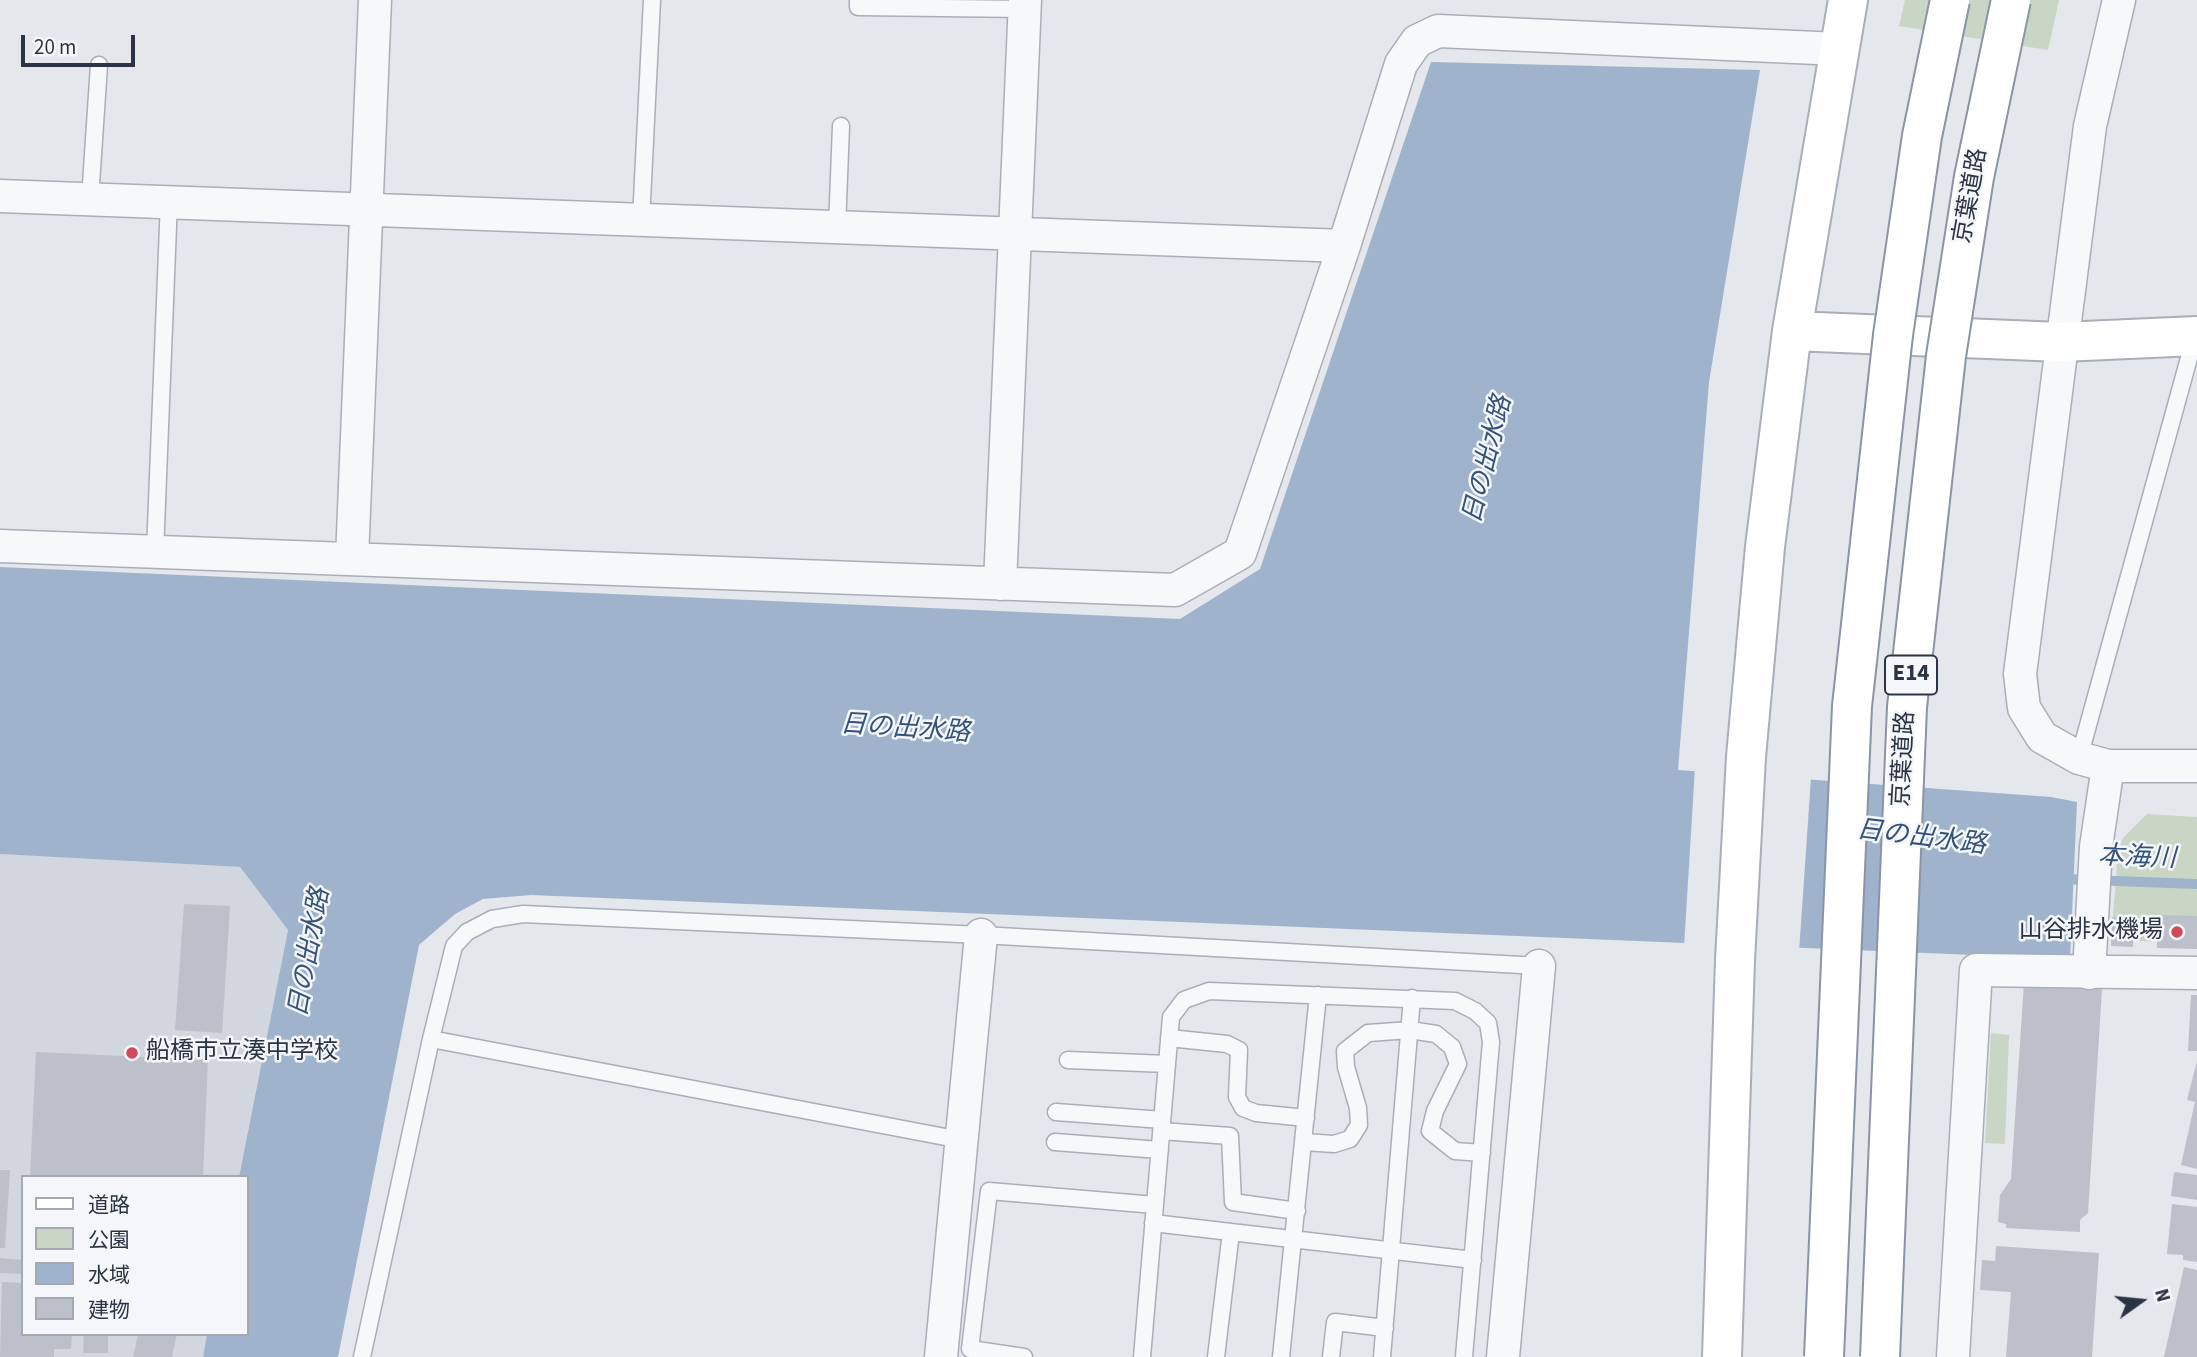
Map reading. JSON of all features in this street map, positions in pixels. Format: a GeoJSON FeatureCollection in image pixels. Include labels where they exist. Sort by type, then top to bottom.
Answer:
{"type":"FeatureCollection","features":[{"type":"Feature","properties":{"kind":"main road"},"geometry":{"type":"LineString","coordinates":[[1722,1357],[1735,960],[1746,757],[1765,547],[1792,331],[1848,0]]}},
{"type":"Feature","properties":{"kind":"main road","name":"E14"},"geometry":{"type":"LineString","coordinates":[[1824,1357],[1852,706],[1894,335],[1922,136],[1950,0]]}},
{"type":"Feature","properties":{"kind":"main road","name":"京葉道路"},"geometry":{"type":"LineString","coordinates":[[1880,1357],[1907,707],[1946,356],[1974,177],[2011,0]]}},
{"type":"Feature","properties":{"kind":"main road"},"geometry":{"type":"LineString","coordinates":[[1792,331],[2061,342],[2196,334]]}},
{"type":"Feature","properties":{"kind":"street"},"geometry":{"type":"LineString","coordinates":[[352,559],[375,0]]}},
{"type":"Feature","properties":{"kind":"street"},"geometry":{"type":"LineString","coordinates":[[2119,0],[2090,126],[2020,674],[2024,708],[2042,737],[2093,762],[2197,766]]}},
{"type":"Feature","properties":{"kind":"street"},"geometry":{"type":"LineString","coordinates":[[1000,584],[1025,5]]}},
{"type":"Feature","properties":{"kind":"street"},"geometry":{"type":"LineString","coordinates":[[0,546],[1175,590],[1240,553],[1344,246],[1401,64],[1417,41],[1438,31],[1839,49]]}},
{"type":"Feature","properties":{"kind":"street"},"geometry":{"type":"LineString","coordinates":[[0,196],[1344,246]]}},
{"type":"Feature","properties":{"kind":"street"},"geometry":{"type":"LineString","coordinates":[[2089,973],[2096,846],[2093,762]]}},
{"type":"Feature","properties":{"kind":"street"},"geometry":{"type":"LineString","coordinates":[[941,1357],[981,935]]}},
{"type":"Feature","properties":{"kind":"street"},"geometry":{"type":"LineString","coordinates":[[1503,1357],[1539,966]]}},
{"type":"Feature","properties":{"kind":"street"},"geometry":{"type":"LineString","coordinates":[[1953,1357],[1976,970],[2197,973]]}},
{"type":"Feature","properties":{"kind":"lane"},"geometry":{"type":"LineString","coordinates":[[641,220],[652,0]]}},
{"type":"Feature","properties":{"kind":"lane"},"geometry":{"type":"LineString","coordinates":[[858,0],[858,7],[1025,5]]}},
{"type":"Feature","properties":{"kind":"lane"},"geometry":{"type":"LineString","coordinates":[[90,199],[99,65]]}},
{"type":"Feature","properties":{"kind":"lane"},"geometry":{"type":"LineString","coordinates":[[838,227],[841,126]]}},
{"type":"Feature","properties":{"kind":"lane"},"geometry":{"type":"LineString","coordinates":[[155,552],[169,201]]}},
{"type":"Feature","properties":{"kind":"lane"},"geometry":{"type":"LineString","coordinates":[[2093,762],[2196,334]]}},
{"type":"Feature","properties":{"kind":"lane"},"geometry":{"type":"LineString","coordinates":[[362,1357],[431,1039],[454,946],[467,932],[492,919],[523,914],[981,935],[1539,966]]}},
{"type":"Feature","properties":{"kind":"lane"},"geometry":{"type":"LineString","coordinates":[[1142,1357],[1171,1017],[1184,1000],[1209,991],[1455,1001],[1475,1011],[1488,1023],[1491,1042],[1464,1357]]}},
{"type":"Feature","properties":{"kind":"lane"},"geometry":{"type":"LineString","coordinates":[[1282,1357],[1318,995]]}},
{"type":"Feature","properties":{"kind":"lane"},"geometry":{"type":"LineString","coordinates":[[1382,1357],[1393,1251],[1412,998]]}},
{"type":"Feature","properties":{"kind":"lane"},"geometry":{"type":"LineString","coordinates":[[1304,1142],[1334,1144],[1350,1139],[1359,1125],[1345,1051],[1368,1033],[1410,1030],[1436,1034],[1452,1047],[1458,1064],[1435,1111],[1430,1131],[1455,1151],[1482,1153]]}},
{"type":"Feature","properties":{"kind":"lane"},"geometry":{"type":"LineString","coordinates":[[1169,1038],[1227,1044],[1238,1050],[1237,1097],[1243,1108],[1255,1113],[1306,1118]]}},
{"type":"Feature","properties":{"kind":"lane"},"geometry":{"type":"LineString","coordinates":[[431,1039],[961,1140]]}},
{"type":"Feature","properties":{"kind":"lane"},"geometry":{"type":"LineString","coordinates":[[1069,1060],[1167,1064]]}},
{"type":"Feature","properties":{"kind":"lane"},"geometry":{"type":"LineString","coordinates":[[1056,1112],[1230,1136],[1233,1202],[1297,1211]]}},
{"type":"Feature","properties":{"kind":"lane"},"geometry":{"type":"LineString","coordinates":[[1055,1142],[1160,1150]]}},
{"type":"Feature","properties":{"kind":"lane"},"geometry":{"type":"LineString","coordinates":[[1024,1357],[970,1349],[989,1191],[1155,1205]]}},
{"type":"Feature","properties":{"kind":"lane"},"geometry":{"type":"LineString","coordinates":[[1153,1223],[1473,1260]]}},
{"type":"Feature","properties":{"kind":"lane"},"geometry":{"type":"LineString","coordinates":[[1216,1357],[1231,1233]]}},
{"type":"Feature","properties":{"kind":"lane"},"geometry":{"type":"LineString","coordinates":[[1331,1357],[1335,1322],[1385,1328]]}},
{"type":"Feature","properties":{"kind":"shaded area","name":"船橋市立湊中学校"},"geometry":{"type":"Polygon","coordinates":[[[0,854],[240,867],[288,930],[239,1175],[21,1175],[21,1336],[207,1336],[203,1357],[0,1357],[0,854]]]}},
{"type":"Feature","properties":{"kind":"green space"},"geometry":{"type":"Polygon","coordinates":[[[1905,0],[2059,0],[2048,50],[1899,26],[1905,0]]]}},
{"type":"Feature","properties":{"kind":"green space"},"geometry":{"type":"Polygon","coordinates":[[[2147,814],[2197,817],[2197,943],[2111,940],[2118,853],[2123,838],[2147,814]]]}},
{"type":"Feature","properties":{"kind":"green space"},"geometry":{"type":"Polygon","coordinates":[[[1991,1033],[2009,1035],[2005,1144],[1985,1143],[1991,1033]]]}},
{"type":"Feature","properties":{"kind":"water","name":"日の出水路"},"geometry":{"type":"Polygon","coordinates":[[[1431,62],[1760,70],[1709,382],[1678,770],[2051,797],[2077,802],[2070,959],[531,895],[483,899],[455,914],[419,945],[338,1357],[203,1357],[207,1336],[248,1336],[248,1175],[239,1175],[288,930],[240,867],[0,854],[0,567],[1180,619],[1260,569],[1431,62]]]}},
{"type":"Feature","properties":{"kind":"pier"},"geometry":{"type":"Polygon","coordinates":[[[1695,768],[1811,778],[1799,952],[1684,947],[1695,768]]]}},
{"type":"Feature","properties":{"kind":"building"},"geometry":{"type":"Polygon","coordinates":[[[184,904],[230,906],[222,1033],[175,1030],[184,904]]]}},
{"type":"Feature","properties":{"kind":"building","name":"山谷排水機場"},"geometry":{"type":"Polygon","coordinates":[[[2157,915],[2197,916],[2197,949],[2157,948],[2157,915]]]}},
{"type":"Feature","properties":{"kind":"building"},"geometry":{"type":"Polygon","coordinates":[[[2112,917],[2134,918],[2133,947],[2111,946],[2112,917]]]}},
{"type":"Feature","properties":{"kind":"building"},"geometry":{"type":"Polygon","coordinates":[[[2024,983],[2102,989],[2088,1213],[2080,1220],[2080,1232],[2006,1228],[2006,1224],[1998,1222],[2000,1195],[2011,1179],[2024,983]]]}},
{"type":"Feature","properties":{"kind":"building"},"geometry":{"type":"Polygon","coordinates":[[[2191,995],[2197,995],[2197,1051],[2188,1051],[2191,995]]]}},
{"type":"Feature","properties":{"kind":"building"},"geometry":{"type":"Polygon","coordinates":[[[36,1052],[208,1060],[203,1175],[30,1175],[36,1052]]]}},
{"type":"Feature","properties":{"kind":"building"},"geometry":{"type":"Polygon","coordinates":[[[2197,1061],[2197,1169],[2181,1165],[2195,1102],[2187,1100],[2197,1061]]]}},
{"type":"Feature","properties":{"kind":"building"},"geometry":{"type":"Polygon","coordinates":[[[0,1170],[10,1170],[5,1248],[0,1248],[0,1170]]]}},
{"type":"Feature","properties":{"kind":"building"},"geometry":{"type":"Polygon","coordinates":[[[2174,1172],[2197,1175],[2197,1200],[2171,1196],[2174,1172]]]}},
{"type":"Feature","properties":{"kind":"building"},"geometry":{"type":"Polygon","coordinates":[[[2172,1204],[2197,1207],[2197,1262],[2183,1260],[2183,1255],[2167,1254],[2172,1204]]]}},
{"type":"Feature","properties":{"kind":"building"},"geometry":{"type":"Polygon","coordinates":[[[1996,1246],[2099,1253],[2092,1357],[2006,1357],[2011,1292],[1980,1290],[1982,1260],[1995,1261],[1996,1246]]]}},
{"type":"Feature","properties":{"kind":"building"},"geometry":{"type":"Polygon","coordinates":[[[0,1258],[21,1260],[21,1274],[0,1273],[0,1258]]]}},
{"type":"Feature","properties":{"kind":"building"},"geometry":{"type":"Polygon","coordinates":[[[2184,1267],[2197,1270],[2197,1357],[2164,1357],[2184,1267]]]}},
{"type":"Feature","properties":{"kind":"building"},"geometry":{"type":"Polygon","coordinates":[[[2,1282],[21,1283],[21,1336],[72,1336],[71,1349],[54,1349],[54,1357],[0,1357],[2,1282]]]}},
{"type":"Feature","properties":{"kind":"building"},"geometry":{"type":"Polygon","coordinates":[[[84,1336],[108,1336],[108,1353],[83,1353],[84,1336]]]}},
{"type":"Feature","properties":{"kind":"building"},"geometry":{"type":"Polygon","coordinates":[[[138,1336],[177,1336],[172,1357],[133,1357],[138,1336]]]}},
{"type":"Feature","properties":{"kind":"waterway","name":"本海川"},"geometry":{"type":"LineString","coordinates":[[2063,879],[2197,884]]}},
{"type":"Feature","properties":{"kind":"place","name":"山谷排水機場"},"geometry":{"type":"Point","coordinates":[2177,932]}},
{"type":"Feature","properties":{"kind":"place","name":"船橋市立湊中学校"},"geometry":{"type":"Point","coordinates":[132,1053]}}]}
